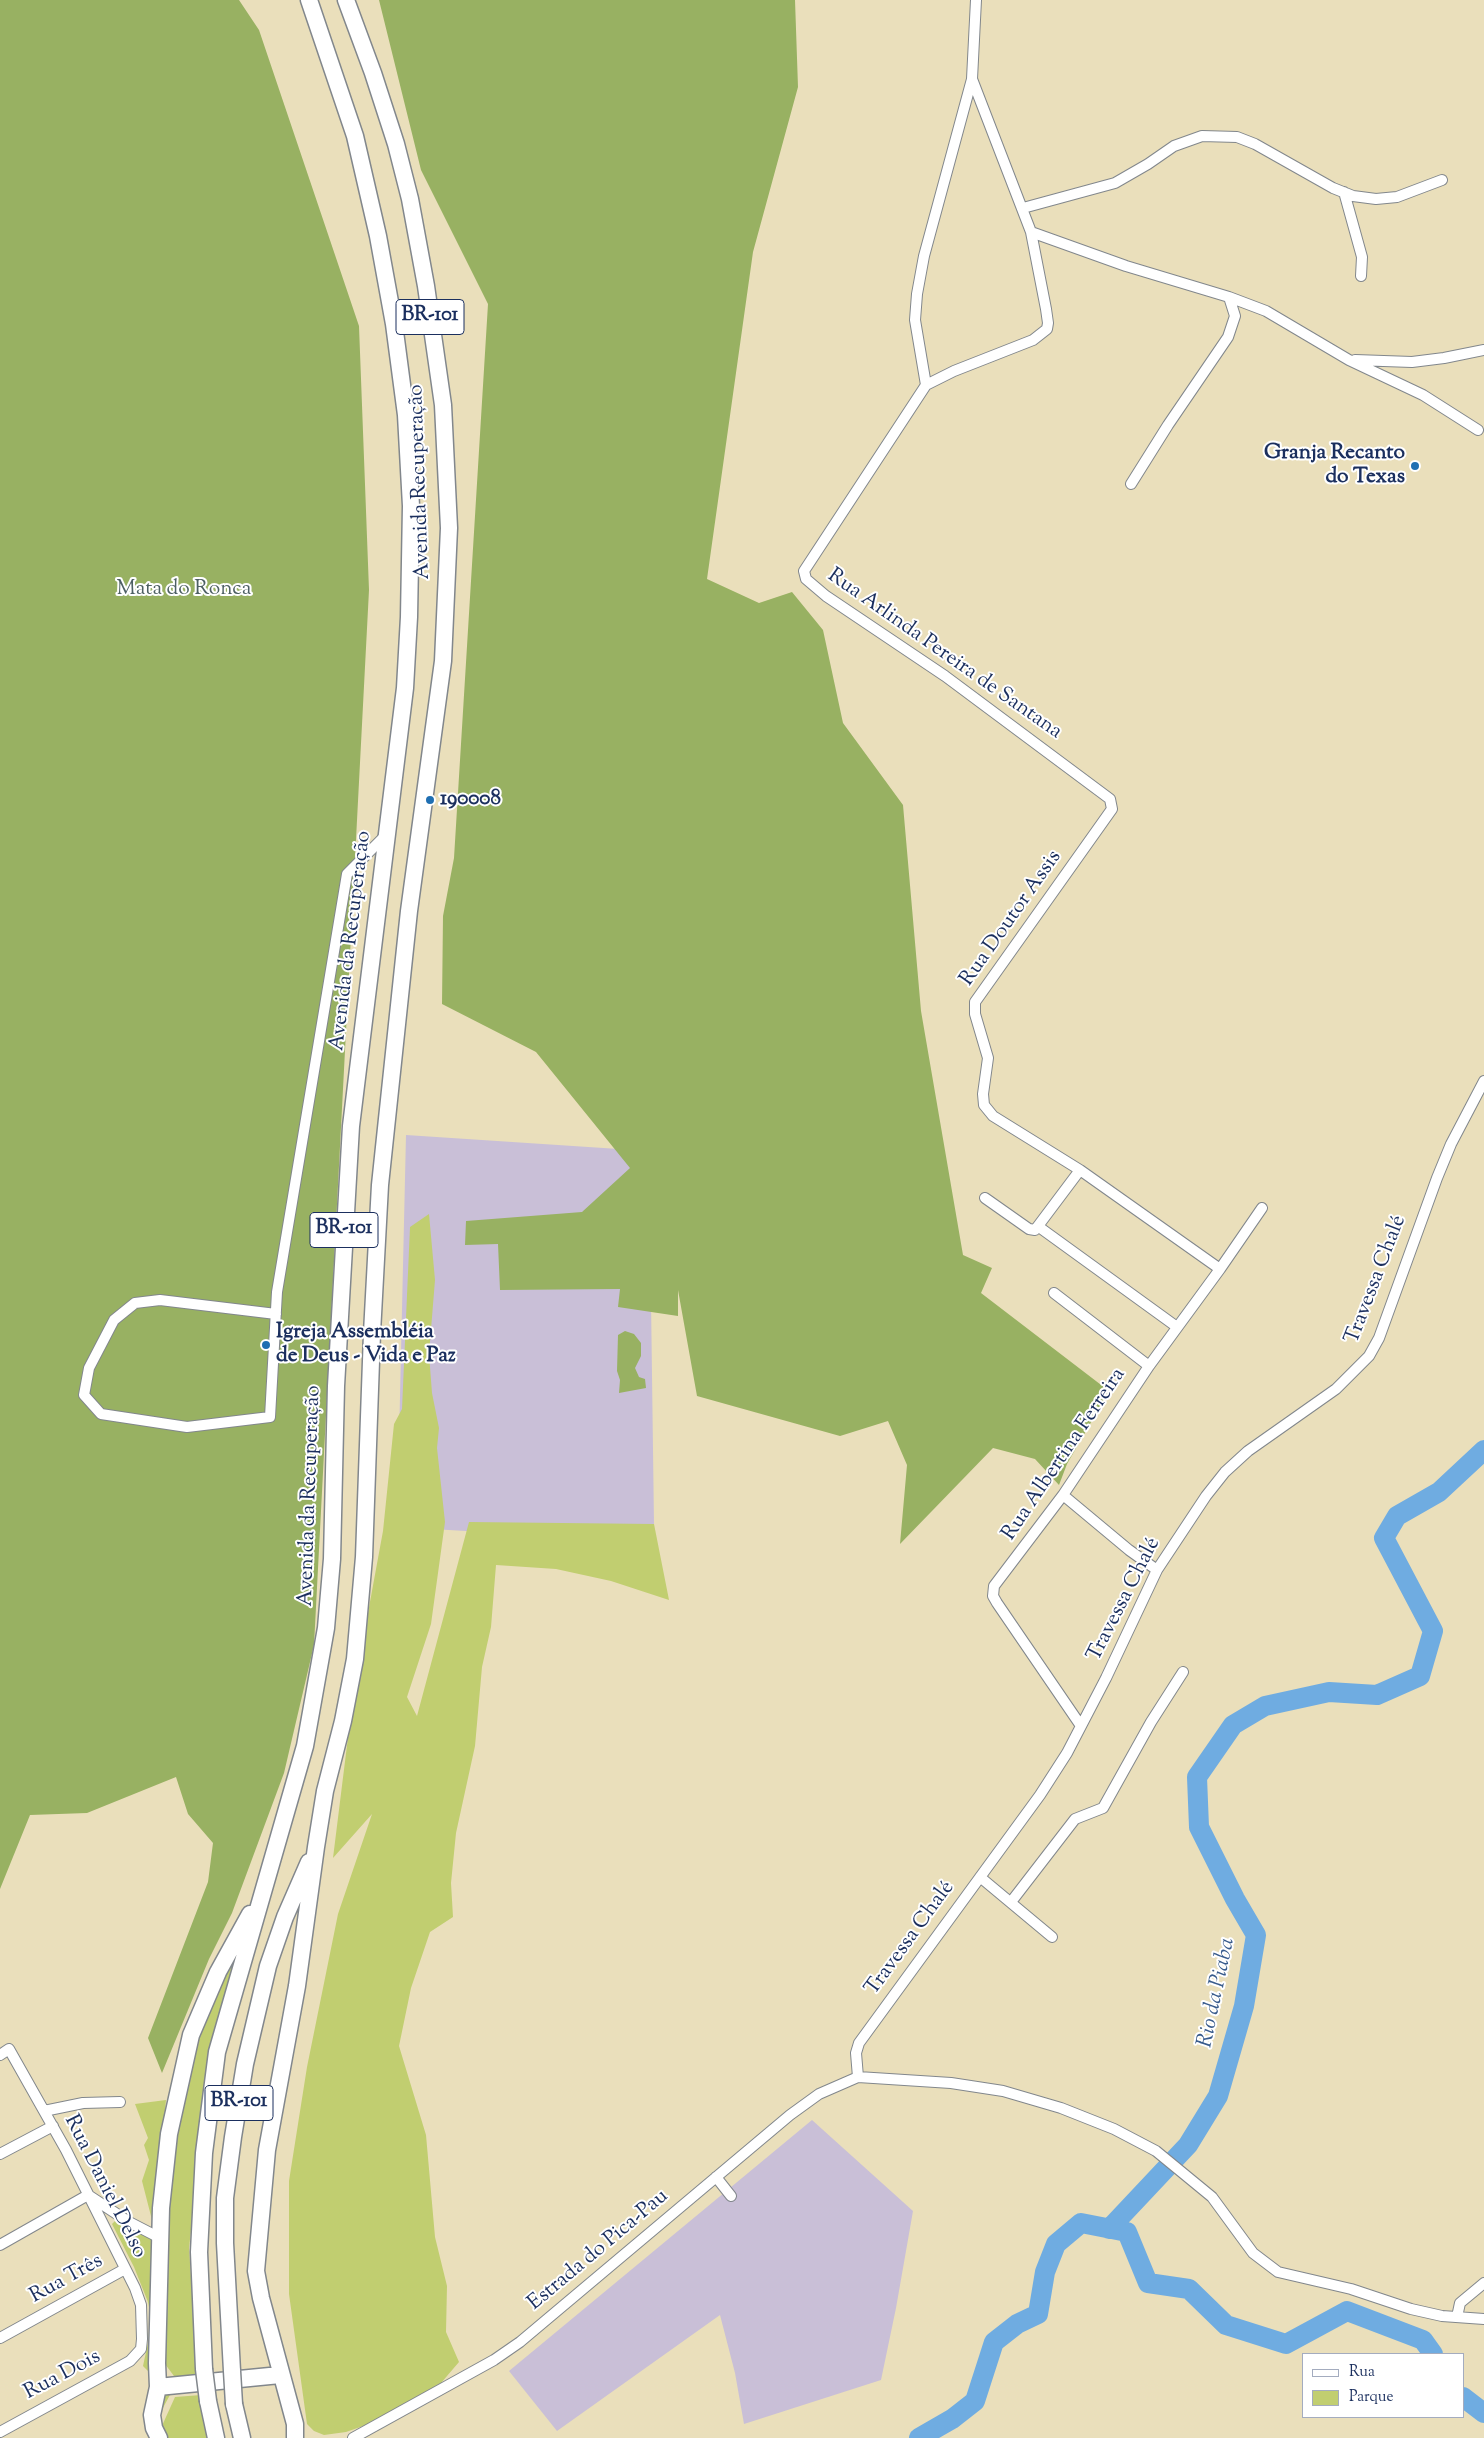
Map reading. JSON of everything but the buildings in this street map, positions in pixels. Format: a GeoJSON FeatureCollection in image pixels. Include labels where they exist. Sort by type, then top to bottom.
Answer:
{"type":"FeatureCollection","features":[{"type":"Feature","properties":{"kind":"highway","name":"Avenida da Recuperação"},"geometry":{"type":"LineString","coordinates":[[262,1892],[305,1746],[326,1628],[332,1560],[336,1386],[351,1126],[405,688],[412,542],[406,414],[394,324],[368,186],[355,136],[309,0]]}},
{"type":"Feature","properties":{"kind":"highway","name":"Avenida Recuperação"},"geometry":{"type":"LineString","coordinates":[[316,1847],[325,1791],[343,1721],[355,1658],[364,1557],[372,1333],[382,1155],[409,911],[438,708],[444,644],[449,528],[444,424],[426,286],[405,178],[364,46],[346,0]]}},
{"type":"Feature","properties":{"kind":"highway","name":"BR-101"},"geometry":{"type":"LineString","coordinates":[[242,2438],[234,2404],[225,2243],[225,2198],[247,2055],[268,1966],[285,1917],[316,1847]]}},
{"type":"Feature","properties":{"kind":"highway"},"geometry":{"type":"LineString","coordinates":[[295,2431],[261,2298],[256,2271],[267,2150],[298,1986],[316,1847]]}},
{"type":"Feature","properties":{"kind":"highway","name":"BR-101"},"geometry":{"type":"LineString","coordinates":[[216,2438],[208,2401],[204,2369],[199,2252],[204,2153],[217,2052],[262,1892]]}},
{"type":"Feature","properties":{"kind":"highway"},"geometry":{"type":"LineString","coordinates":[[159,2438],[154,2428],[152,2415],[158,2387],[157,2363],[162,2208],[169,2134],[191,2035],[218,1972],[262,1892]]}},
{"type":"Feature","properties":{"kind":"highway"},"geometry":{"type":"LineString","coordinates":[[158,2387],[280,2375]]}},
{"type":"Feature","properties":{"kind":"street"},"geometry":{"type":"LineString","coordinates":[[972,79],[1031,232],[1048,323],[1043,334],[926,385],[915,320],[916,294],[924,256],[972,79],[976,0]]}},
{"type":"Feature","properties":{"kind":"street"},"geometry":{"type":"LineString","coordinates":[[1023,208],[1115,183],[1174,146],[1202,136],[1237,137],[1255,144],[1354,196],[1376,199],[1397,197],[1442,180]]}},
{"type":"Feature","properties":{"kind":"street"},"geometry":{"type":"LineString","coordinates":[[1344,192],[1362,257],[1360,276]]}},
{"type":"Feature","properties":{"kind":"street"},"geometry":{"type":"LineString","coordinates":[[1031,232],[1126,266],[1230,297],[1266,311],[1349,360],[1423,395],[1478,430]]}},
{"type":"Feature","properties":{"kind":"street"},"geometry":{"type":"LineString","coordinates":[[1131,484],[1228,337],[1235,316],[1230,297]]}},
{"type":"Feature","properties":{"kind":"street"},"geometry":{"type":"LineString","coordinates":[[1349,360],[1412,362],[1484,350]]}},
{"type":"Feature","properties":{"kind":"street","name":"Rua Arlinda Pereira de Santana"},"geometry":{"type":"LineString","coordinates":[[926,385],[894,436],[808,562],[804,571],[806,579],[826,596],[945,676],[1108,795],[1113,804],[1105,820]]}},
{"type":"Feature","properties":{"kind":"street","name":"Rua Doutor Assis"},"geometry":{"type":"LineString","coordinates":[[1080,1170],[993,1116],[984,1105],[983,1094],[988,1058],[974,1014],[975,1002],[1105,820]]}},
{"type":"Feature","properties":{"kind":"street"},"geometry":{"type":"LineString","coordinates":[[276,1314],[160,1300],[136,1303],[114,1320],[89,1368],[84,1395],[101,1414],[187,1427],[270,1417],[276,1314],[277,1292],[347,874],[386,834]]}},
{"type":"Feature","properties":{"kind":"street","name":"Travessa Chalé"},"geometry":{"type":"LineString","coordinates":[[858,2077],[856,2053],[859,2043],[1040,1795],[1067,1753],[1106,1678],[1157,1570],[1201,1504],[1225,1472],[1248,1451],[1336,1389],[1369,1356],[1379,1338],[1437,1178],[1484,1081]]}},
{"type":"Feature","properties":{"kind":"street"},"geometry":{"type":"LineString","coordinates":[[1037,1229],[1080,1170],[1220,1269]]}},
{"type":"Feature","properties":{"kind":"street"},"geometry":{"type":"LineString","coordinates":[[985,1198],[1028,1229],[1037,1229],[1177,1327]]}},
{"type":"Feature","properties":{"kind":"street","name":"Rua Albertina Ferreira"},"geometry":{"type":"LineString","coordinates":[[1080,1726],[997,1603],[992,1591],[1064,1495],[1149,1366],[1262,1208]]}},
{"type":"Feature","properties":{"kind":"street"},"geometry":{"type":"LineString","coordinates":[[1054,1293],[1149,1366]]}},
{"type":"Feature","properties":{"kind":"street"},"geometry":{"type":"LineString","coordinates":[[1064,1495],[1129,1550],[1157,1570]]}},
{"type":"Feature","properties":{"kind":"street"},"geometry":{"type":"LineString","coordinates":[[1010,1902],[1075,1820],[1103,1808],[1151,1722],[1183,1672]]}},
{"type":"Feature","properties":{"kind":"street"},"geometry":{"type":"LineString","coordinates":[[980,1877],[1052,1937]]}},
{"type":"Feature","properties":{"kind":"street","name":"Rua Daniel Delso"},"geometry":{"type":"LineString","coordinates":[[0,2055],[9,2049],[53,2126],[125,2269],[140,2305],[141,2349]]}},
{"type":"Feature","properties":{"kind":"street"},"geometry":{"type":"LineString","coordinates":[[858,2077],[951,2083],[1011,2092],[1070,2112],[1114,2130],[1156,2151],[1212,2197],[1253,2253],[1278,2272],[1351,2289],[1411,2309],[1457,2317],[1484,2319]]}},
{"type":"Feature","properties":{"kind":"street","name":"Estrada do Pica-Pau"},"geometry":{"type":"LineString","coordinates":[[353,2438],[494,2360],[520,2342],[818,2094],[858,2077]]}},
{"type":"Feature","properties":{"kind":"street"},"geometry":{"type":"LineString","coordinates":[[44,2110],[82,2103],[120,2102]]}},
{"type":"Feature","properties":{"kind":"street"},"geometry":{"type":"LineString","coordinates":[[0,2154],[53,2126]]}},
{"type":"Feature","properties":{"kind":"street"},"geometry":{"type":"LineString","coordinates":[[716,2177],[731,2196]]}},
{"type":"Feature","properties":{"kind":"street"},"geometry":{"type":"LineString","coordinates":[[0,2245],[88,2195],[129,2222],[162,2239]]}},
{"type":"Feature","properties":{"kind":"street","name":"Rua Três"},"geometry":{"type":"LineString","coordinates":[[0,2338],[125,2269]]}},
{"type":"Feature","properties":{"kind":"street"},"geometry":{"type":"LineString","coordinates":[[1457,2317],[1460,2303],[1484,2283]]}},
{"type":"Feature","properties":{"kind":"street","name":"Rua Dois"},"geometry":{"type":"LineString","coordinates":[[0,2432],[122,2366],[141,2349]]}},
{"type":"Feature","properties":{"kind":"street"},"geometry":{"type":"LineString","coordinates":[[295,2431],[304,2438]]}},
{"type":"Feature","properties":{"kind":"shaded area"},"geometry":{"type":"Polygon","coordinates":[[[406,1135],[649,1151],[654,1524],[466,1531],[397,1527],[406,1135]]]}},
{"type":"Feature","properties":{"kind":"shaded area"},"geometry":{"type":"Polygon","coordinates":[[[812,2120],[913,2211],[881,2380],[744,2424],[735,2373],[720,2315],[557,2431],[509,2371],[812,2120]]]}},
{"type":"Feature","properties":{"kind":"green space","name":"Mata do Ronca"},"geometry":{"type":"Polygon","coordinates":[[[0,0],[239,0],[259,30],[359,326],[369,590],[314,1645],[284,1773],[232,1913],[209,1959],[162,2073],[148,2038],[208,1882],[213,1843],[188,1814],[176,1777],[87,1813],[30,1815],[0,1889],[0,0]]]}},
{"type":"Feature","properties":{"kind":"green space"},"geometry":{"type":"Polygon","coordinates":[[[379,0],[795,0],[798,87],[753,252],[707,579],[759,603],[792,592],[823,630],[843,723],[903,805],[921,1011],[963,1255],[992,1268],[981,1293],[1109,1391],[1067,1464],[1059,1485],[1035,1459],[993,1448],[900,1544],[907,1465],[888,1421],[840,1436],[697,1396],[678,1290],[678,1316],[618,1307],[620,1289],[500,1290],[498,1244],[465,1245],[466,1221],[582,1212],[630,1168],[536,1052],[442,1004],[443,916],[454,858],[488,304],[421,170],[379,0]]]}},
{"type":"Feature","properties":{"kind":"green space"},"geometry":{"type":"Polygon","coordinates":[[[429,1214],[435,1280],[429,1354],[432,1393],[439,1428],[437,1448],[445,1522],[431,1624],[407,1697],[417,1716],[469,1522],[654,1524],[669,1600],[611,1581],[556,1569],[496,1565],[491,1627],[482,1667],[475,1746],[456,1833],[451,1883],[453,1917],[430,1932],[411,1988],[399,2046],[426,2135],[435,2237],[447,2286],[446,2332],[459,2362],[441,2383],[366,2425],[346,2432],[324,2435],[314,2431],[307,2424],[289,2294],[289,2181],[307,2067],[338,1914],[372,1814],[333,1858],[354,1689],[383,1531],[394,1424],[402,1409],[410,1227],[429,1214]]]}},
{"type":"Feature","properties":{"kind":"green space"},"geometry":{"type":"Polygon","coordinates":[[[625,1331],[634,1334],[641,1343],[641,1356],[635,1368],[639,1377],[645,1379],[646,1388],[619,1393],[620,1380],[617,1371],[618,1335],[625,1331]]]}},
{"type":"Feature","properties":{"kind":"green space"},"geometry":{"type":"Polygon","coordinates":[[[239,1944],[220,2019],[207,2087],[189,2248],[196,2378],[174,2376],[165,2364],[162,2351],[167,2229],[178,2109],[196,2032],[239,1944]]]}},
{"type":"Feature","properties":{"kind":"green space"},"geometry":{"type":"Polygon","coordinates":[[[166,2100],[158,2182],[152,2220],[142,2181],[149,2160],[144,2145],[148,2138],[135,2104],[166,2100]]]}},
{"type":"Feature","properties":{"kind":"green space"},"geometry":{"type":"Polygon","coordinates":[[[116,2220],[156,2241],[153,2366],[171,2393],[158,2417],[149,2390],[152,2375],[143,2366],[152,2324],[148,2302],[134,2267],[112,2224],[116,2220]]]}},
{"type":"Feature","properties":{"kind":"green space"},"geometry":{"type":"Polygon","coordinates":[[[201,2395],[208,2438],[163,2438],[161,2428],[175,2397],[201,2395]]]}},
{"type":"Feature","properties":{"kind":"waterway","name":"Rio da Piaba"},"geometry":{"type":"LineString","coordinates":[[1109,2229],[1188,2145],[1218,2096],[1244,2006],[1256,1935],[1235,1899],[1199,1827],[1197,1777],[1233,1725],[1265,1706],[1329,1692],[1377,1695],[1420,1676],[1433,1631],[1384,1538],[1397,1516],[1439,1492],[1484,1450]]}},
{"type":"Feature","properties":{"kind":"waterway"},"geometry":{"type":"LineString","coordinates":[[919,2438],[952,2419],[975,2401],[994,2342],[1017,2324],[1038,2314],[1045,2272],[1056,2244],[1081,2223],[1127,2232],[1148,2283],[1189,2289],[1226,2325],[1286,2344],[1347,2311],[1423,2340],[1432,2353]]}},
{"type":"Feature","properties":{"kind":"waterway"},"geometry":{"type":"LineString","coordinates":[[1464,2398],[1484,2413]]}},
{"type":"Feature","properties":{"kind":"place","name":"Granja Recanto do Texas"},"geometry":{"type":"Point","coordinates":[1415,466]}},
{"type":"Feature","properties":{"kind":"place","name":"190008"},"geometry":{"type":"Point","coordinates":[430,800]}},
{"type":"Feature","properties":{"kind":"place","name":"Igreja Assembléia de Deus - Vida e Paz"},"geometry":{"type":"Point","coordinates":[266,1345]}}]}
